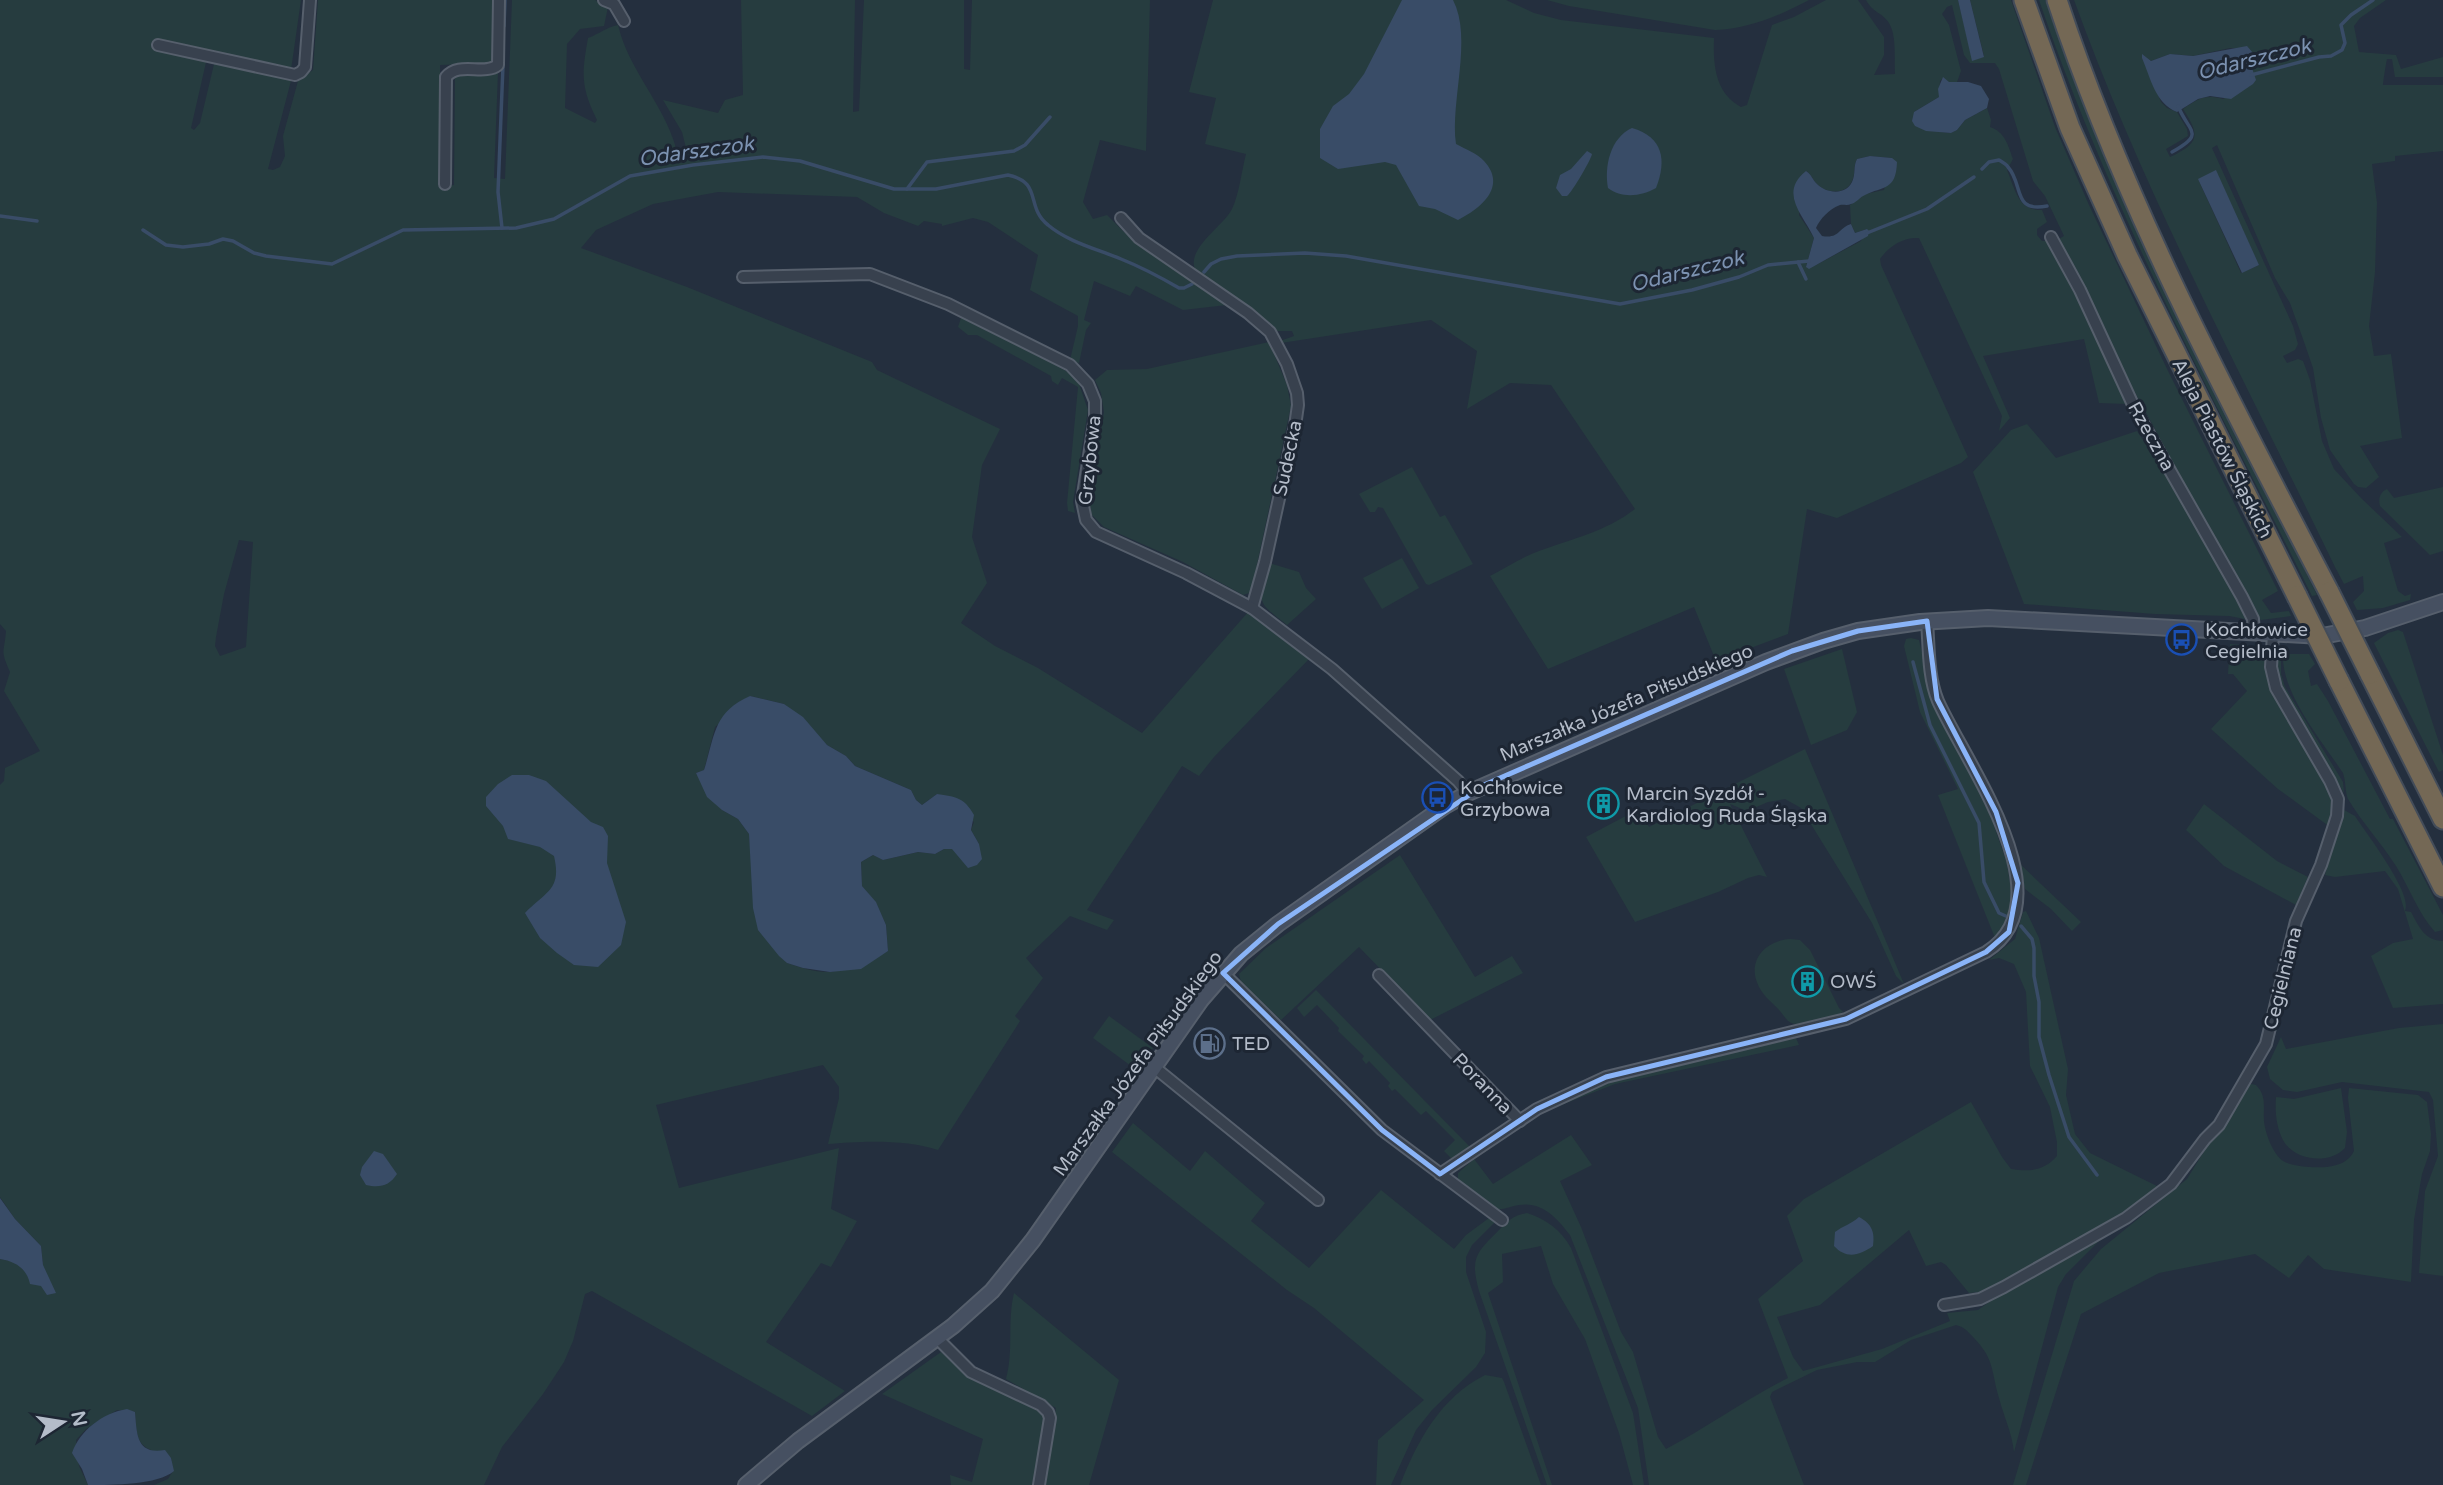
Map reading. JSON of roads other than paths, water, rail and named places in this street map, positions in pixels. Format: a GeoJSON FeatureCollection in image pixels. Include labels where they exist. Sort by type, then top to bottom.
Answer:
{"type":"FeatureCollection","features":[{"type":"Feature","properties":{"kind":"highway","name":"Aleja Piastów Śląskich"},"geometry":{"type":"LineString","coordinates":[[2024,0],[2070,128],[2126,255],[2443,887]]}},
{"type":"Feature","properties":{"kind":"highway","name":"Aleja Piastów Śląskich"},"geometry":{"type":"LineString","coordinates":[[2057,0],[2131,190],[2192,321],[2443,819]]}},
{"type":"Feature","properties":{"kind":"street"},"geometry":{"type":"LineString","coordinates":[[159,45],[295,75],[304,67],[310,0]]}},
{"type":"Feature","properties":{"kind":"street"},"geometry":{"type":"LineString","coordinates":[[445,184],[446,77],[456,70],[492,69],[498,65],[499,0]]}},
{"type":"Feature","properties":{"kind":"street"},"geometry":{"type":"LineString","coordinates":[[604,0],[618,4],[624,21]]}},
{"type":"Feature","properties":{"kind":"street","name":"Sudecka"},"geometry":{"type":"LineString","coordinates":[[1121,218],[1128,229],[1248,313],[1270,332],[1281,350],[1293,381],[1298,405],[1295,426],[1252,608]]}},
{"type":"Feature","properties":{"kind":"street","name":"Rzeczna"},"geometry":{"type":"LineString","coordinates":[[2051,237],[2080,290],[2135,409],[2242,597],[2253,619],[2254,633]]}},
{"type":"Feature","properties":{"kind":"street","name":"Grzybowa"},"geometry":{"type":"LineString","coordinates":[[743,277],[858,273],[870,275],[948,304],[1070,365],[1088,383],[1095,401],[1096,416],[1082,500],[1083,513],[1090,526],[1102,535],[1186,572],[1252,608],[1344,680],[1458,781],[1468,793]]}},
{"type":"Feature","properties":{"kind":"street","name":"Marszałka Józefa Piłsudskiego"},"geometry":{"type":"LineString","coordinates":[[746,1485],[798,1441],[972,1310],[1002,1280],[1223,973],[1247,948],[1468,793],[1792,651],[1850,633],[1927,621],[2014,619],[2322,636],[2344,633],[2443,602]]}},
{"type":"Feature","properties":{"kind":"street"},"geometry":{"type":"LineString","coordinates":[[1520,1121],[1563,1096],[1606,1077],[1846,1018],[1986,952],[1999,944],[2009,932],[2016,916],[2018,902],[2014,869],[1996,812],[1937,699],[1927,621]]}},
{"type":"Feature","properties":{"kind":"street","name":"Cegielniana"},"geometry":{"type":"LineString","coordinates":[[1944,1305],[1980,1299],[2004,1287],[2126,1218],[2171,1184],[2219,1125],[2266,1044],[2296,921],[2321,865],[2338,807],[2336,793],[2330,781],[2276,688],[2271,667],[2273,634]]}},
{"type":"Feature","properties":{"kind":"street"},"geometry":{"type":"LineString","coordinates":[[1223,973],[1382,1130],[1502,1220]]}},
{"type":"Feature","properties":{"kind":"street","name":"Poranna"},"geometry":{"type":"LineString","coordinates":[[1380,975],[1520,1121],[1440,1174]]}},
{"type":"Feature","properties":{"kind":"street"},"geometry":{"type":"LineString","coordinates":[[1154,1067],[1318,1200]]}},
{"type":"Feature","properties":{"kind":"street"},"geometry":{"type":"LineString","coordinates":[[937,1338],[971,1372],[1041,1405],[1048,1412],[1049,1427],[1039,1485]]}},
{"type":"Feature","properties":{"kind":"water"},"geometry":{"type":"Polygon","coordinates":[[[1402,0],[1453,0],[1459,16],[1461,51],[1456,144],[1481,158],[1491,171],[1493,180],[1492,188],[1482,203],[1458,220],[1435,209],[1419,206],[1396,165],[1385,162],[1338,169],[1320,158],[1320,129],[1333,106],[1349,94],[1364,74],[1402,0]]]}},
{"type":"Feature","properties":{"kind":"water"},"geometry":{"type":"Polygon","coordinates":[[[1958,0],[1970,0],[1984,57],[1972,61],[1958,0]]]}},
{"type":"Feature","properties":{"kind":"water"},"geometry":{"type":"Polygon","coordinates":[[[2247,46],[2253,53],[2251,65],[2256,80],[2253,84],[2231,99],[2210,96],[2198,99],[2177,112],[2159,96],[2142,58],[2142,54],[2151,61],[2170,54],[2193,56],[2247,46]]]}},
{"type":"Feature","properties":{"kind":"water"},"geometry":{"type":"Polygon","coordinates":[[[1943,77],[1949,82],[1968,82],[1981,86],[1989,99],[1987,108],[1965,120],[1951,133],[1926,131],[1915,126],[1912,121],[1914,112],[1939,97],[1938,89],[1943,77]]]}},
{"type":"Feature","properties":{"kind":"water"},"geometry":{"type":"Polygon","coordinates":[[[1632,128],[1650,137],[1656,144],[1660,151],[1661,168],[1656,188],[1645,193],[1619,194],[1608,188],[1608,162],[1618,139],[1632,128]]]}},
{"type":"Feature","properties":{"kind":"water"},"geometry":{"type":"Polygon","coordinates":[[[1587,151],[1592,154],[1585,169],[1567,196],[1562,196],[1556,188],[1560,175],[1571,169],[1587,151]]]}},
{"type":"Feature","properties":{"kind":"water"},"geometry":{"type":"Polygon","coordinates":[[[1870,156],[1892,158],[1897,162],[1891,183],[1853,203],[1832,209],[1816,228],[1822,236],[1828,237],[1836,235],[1851,224],[1855,233],[1867,229],[1868,236],[1809,269],[1806,267],[1814,238],[1796,204],[1794,188],[1798,179],[1806,171],[1821,187],[1841,191],[1852,182],[1857,159],[1870,156]]]}},
{"type":"Feature","properties":{"kind":"water"},"geometry":{"type":"Polygon","coordinates":[[[2216,170],[2259,265],[2242,273],[2198,179],[2216,170]]]}},
{"type":"Feature","properties":{"kind":"water"},"geometry":{"type":"Polygon","coordinates":[[[750,696],[784,704],[803,717],[827,745],[846,756],[855,766],[911,790],[922,805],[937,794],[949,796],[963,801],[974,815],[971,830],[979,844],[982,859],[977,865],[968,868],[952,849],[944,849],[935,854],[918,852],[883,860],[873,855],[861,862],[862,886],[876,902],[886,925],[888,951],[861,969],[830,972],[787,963],[758,930],[753,908],[749,834],[738,819],[707,797],[696,773],[704,770],[722,717],[738,702],[750,696]]]}},
{"type":"Feature","properties":{"kind":"water"},"geometry":{"type":"Polygon","coordinates":[[[512,775],[529,775],[546,781],[591,822],[603,827],[608,836],[607,863],[626,922],[621,945],[598,967],[574,965],[557,953],[540,938],[525,913],[550,889],[556,876],[556,867],[554,856],[540,847],[508,839],[503,826],[486,806],[486,797],[498,784],[512,775]]]}},
{"type":"Feature","properties":{"kind":"water"},"geometry":{"type":"Polygon","coordinates":[[[374,1151],[383,1154],[397,1174],[384,1185],[366,1185],[360,1175],[362,1167],[374,1151]]]}},
{"type":"Feature","properties":{"kind":"water"},"geometry":{"type":"Polygon","coordinates":[[[0,1198],[15,1219],[41,1246],[43,1265],[56,1293],[47,1295],[41,1286],[30,1284],[19,1266],[0,1259],[0,1198]]]}},
{"type":"Feature","properties":{"kind":"water"},"geometry":{"type":"Polygon","coordinates":[[[1859,1217],[1872,1229],[1873,1246],[1858,1254],[1843,1253],[1834,1246],[1835,1232],[1859,1217]]]}},
{"type":"Feature","properties":{"kind":"water"},"geometry":{"type":"Polygon","coordinates":[[[127,1409],[135,1412],[138,1435],[143,1446],[155,1451],[165,1450],[171,1458],[174,1471],[146,1482],[88,1485],[72,1453],[76,1445],[93,1424],[109,1414],[127,1409]]]}},
{"type":"Feature","properties":{"kind":"waterway"},"geometry":{"type":"LineString","coordinates":[[504,26],[505,0]]}},
{"type":"Feature","properties":{"kind":"waterway","name":"Odarszczok"},"geometry":{"type":"LineString","coordinates":[[2251,75],[2331,56],[2342,50],[2345,43],[2341,25],[2373,0]]}},
{"type":"Feature","properties":{"kind":"waterway"},"geometry":{"type":"LineString","coordinates":[[502,228],[498,192],[503,65]]}},
{"type":"Feature","properties":{"kind":"waterway","name":"Odarszczok"},"geometry":{"type":"LineString","coordinates":[[2172,152],[2192,136],[2178,106]]}},
{"type":"Feature","properties":{"kind":"waterway"},"geometry":{"type":"LineString","coordinates":[[907,189],[927,162],[1014,151],[1025,145],[1050,117]]}},
{"type":"Feature","properties":{"kind":"waterway","name":"Odarszczok"},"geometry":{"type":"LineString","coordinates":[[143,230],[166,245],[183,247],[209,244],[223,239],[266,256],[332,264],[403,230],[516,228],[554,219],[630,176],[763,157],[800,161],[894,189],[936,189],[1008,175],[1019,178],[1030,189],[1041,218],[1064,236],[1136,265],[1179,288],[1192,284]]}},
{"type":"Feature","properties":{"kind":"waterway","name":"Odarszczok"},"geometry":{"type":"LineString","coordinates":[[1982,169],[1989,162],[1999,160],[2013,174],[2023,201],[2036,207],[2047,206]]}},
{"type":"Feature","properties":{"kind":"waterway","name":"Odarszczok"},"geometry":{"type":"LineString","coordinates":[[1867,233],[1927,209],[1974,177]]}},
{"type":"Feature","properties":{"kind":"waterway","name":"Odarszczok"},"geometry":{"type":"LineString","coordinates":[[0,216],[37,221]]}},
{"type":"Feature","properties":{"kind":"waterway","name":"Odarszczok"},"geometry":{"type":"LineString","coordinates":[[1204,272],[1211,264],[1221,259],[1237,256],[1305,253],[1346,256],[1620,304],[1692,290],[1739,277],[1768,265],[1809,261]]}},
{"type":"Feature","properties":{"kind":"waterway"},"geometry":{"type":"LineString","coordinates":[[1798,262],[1806,279]]}},
{"type":"Feature","properties":{"kind":"waterway"},"geometry":{"type":"LineString","coordinates":[[1913,662],[1930,725],[1979,823],[1984,882],[1999,913],[2008,917]]}},
{"type":"Feature","properties":{"kind":"waterway"},"geometry":{"type":"LineString","coordinates":[[2021,926],[2032,939],[2034,948],[2039,1037],[2049,1075],[2069,1137],[2097,1175]]}},
{"type":"Feature","properties":{"kind":"place","name":"Kochłowice Cegielnia"},"geometry":{"type":"Point","coordinates":[2182,640]}},
{"type":"Feature","properties":{"kind":"place","name":"Kochłowice Grzybowa"},"geometry":{"type":"Point","coordinates":[1437,798]}},
{"type":"Feature","properties":{"kind":"place","name":"Marcin Syzdół - Kardiolog Ruda Śląska"},"geometry":{"type":"Point","coordinates":[1603,804]}},
{"type":"Feature","properties":{"kind":"place","name":"OWŚ"},"geometry":{"type":"Point","coordinates":[1807,981]}},
{"type":"Feature","properties":{"kind":"place","name":"TED"},"geometry":{"type":"Point","coordinates":[1209,1043]}}]}
